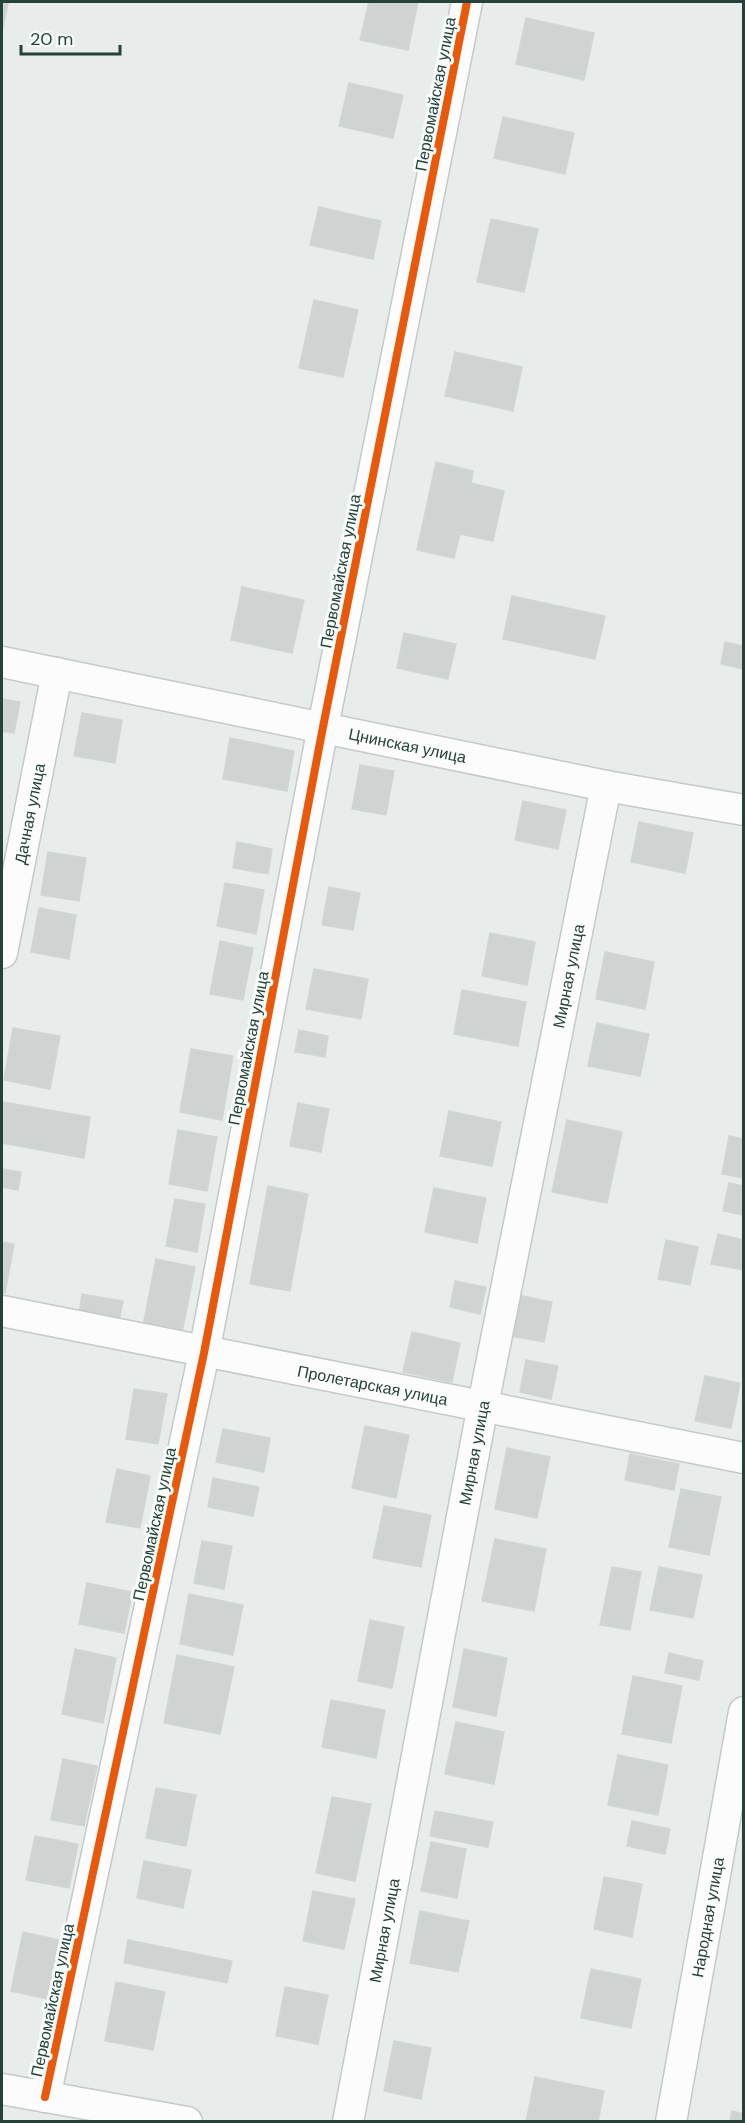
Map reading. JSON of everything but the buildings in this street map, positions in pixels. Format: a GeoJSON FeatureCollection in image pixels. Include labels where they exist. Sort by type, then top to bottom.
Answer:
{"type":"FeatureCollection","features":[{"type":"Feature","properties":{"kind":"street","name":"Первомайская улица"},"geometry":{"type":"LineString","coordinates":[[45,2097],[204,1353],[323,727],[467,2]]}},
{"type":"Feature","properties":{"kind":"street","name":"Цнинская улица"},"geometry":{"type":"LineString","coordinates":[[2,662],[606,786],[744,810]]}},
{"type":"Feature","properties":{"kind":"street","name":"Дачная улица"},"geometry":{"type":"LineString","coordinates":[[2,954],[57,673]]}},
{"type":"Feature","properties":{"kind":"street","name":"Мирная улица"},"geometry":{"type":"LineString","coordinates":[[348,2121],[483,1405],[606,786]]}},
{"type":"Feature","properties":{"kind":"street","name":"Пролетарская улица"},"geometry":{"type":"LineString","coordinates":[[2,1311],[204,1353],[483,1405],[744,1458]]}},
{"type":"Feature","properties":{"kind":"street","name":"Народная улица"},"geometry":{"type":"LineString","coordinates":[[671,2121],[744,1712]]}},
{"type":"Feature","properties":{"kind":"street"},"geometry":{"type":"LineString","coordinates":[[2,2089],[187,2121]]}},
{"type":"Feature","properties":{"kind":"cycle path"},"geometry":{"type":"LineString","coordinates":[[45,2097],[204,1353],[323,727],[467,2]]}}]}
